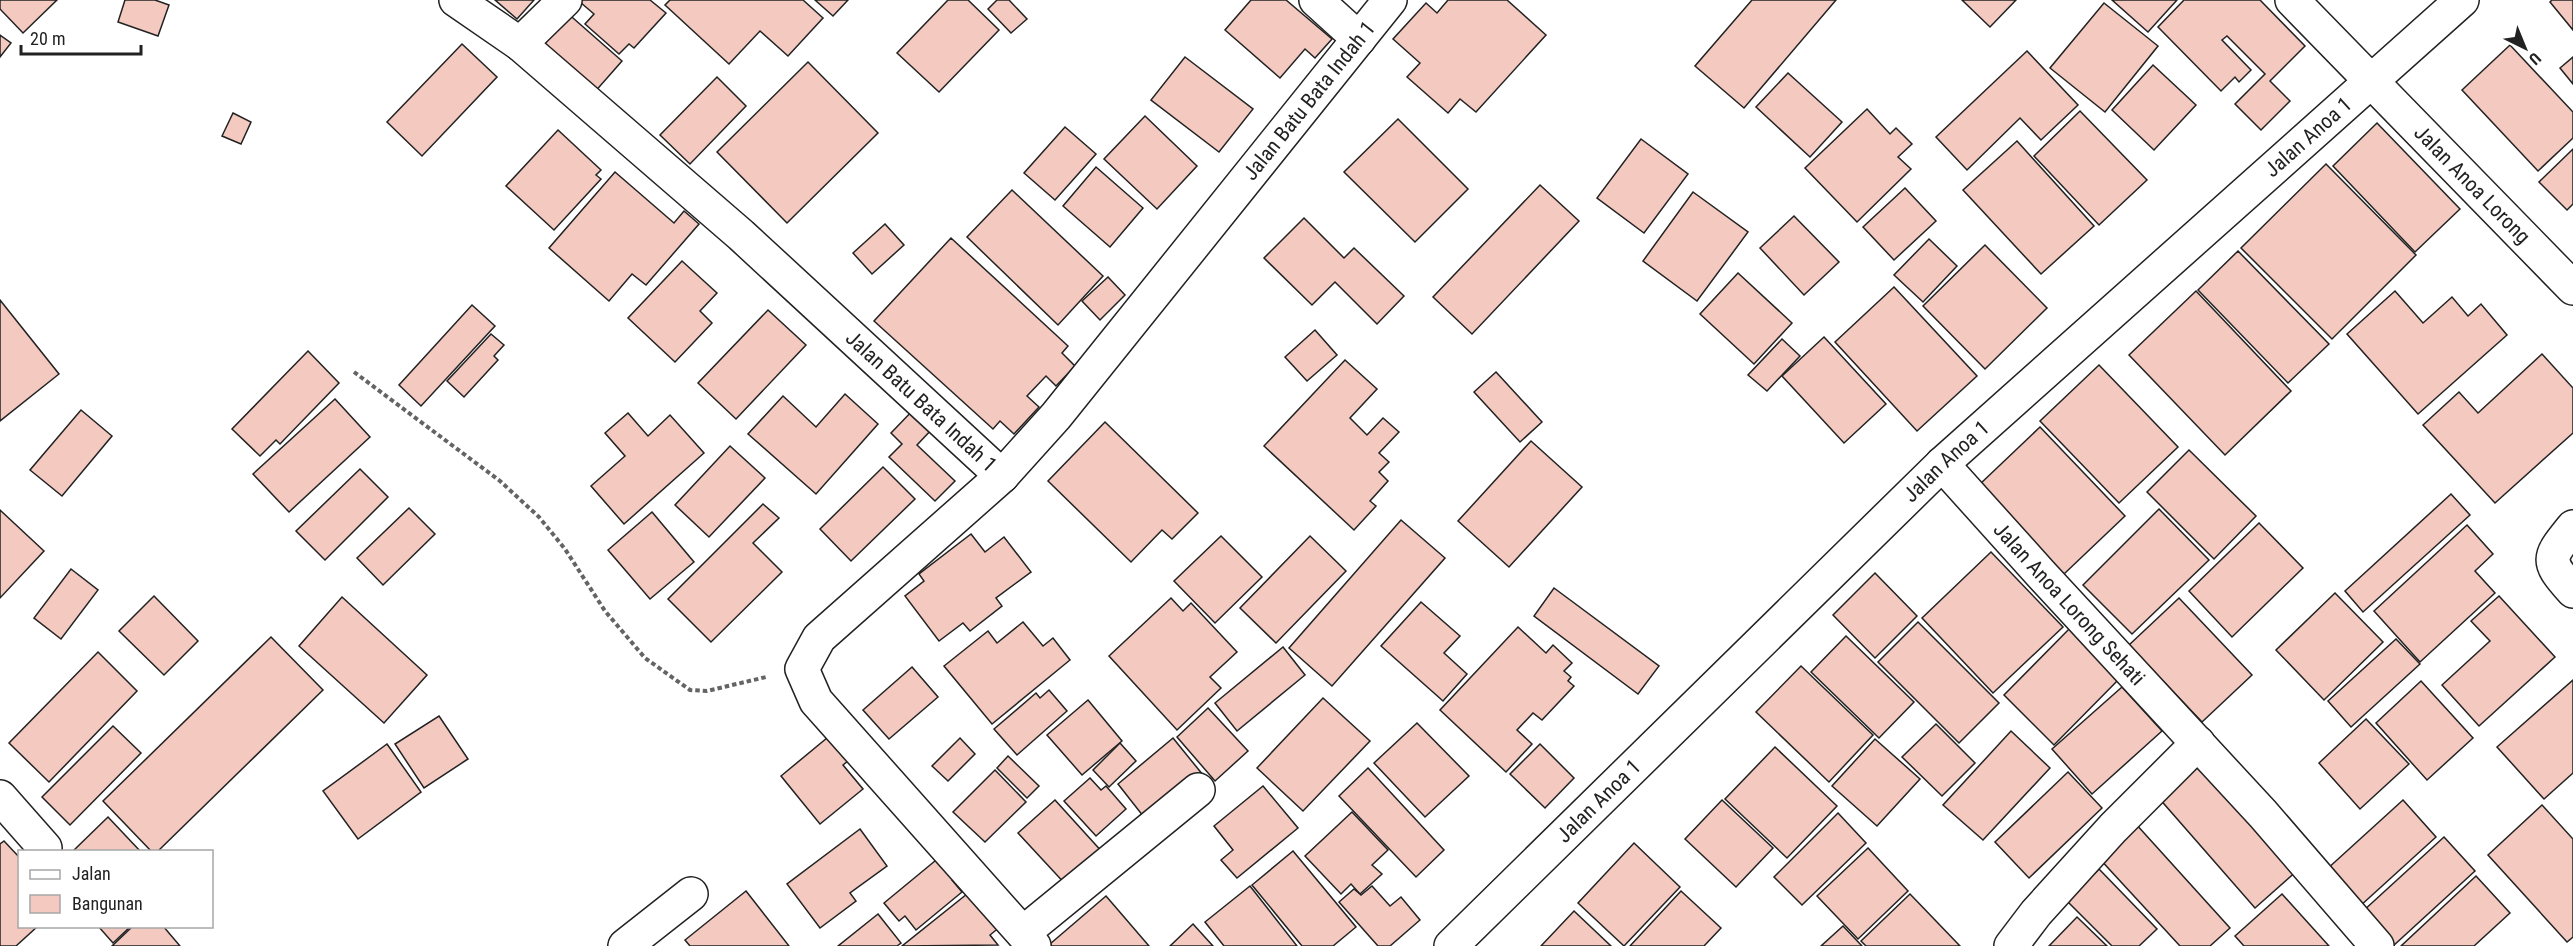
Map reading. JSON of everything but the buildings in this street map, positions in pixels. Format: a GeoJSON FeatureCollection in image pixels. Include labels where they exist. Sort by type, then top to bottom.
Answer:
{"type":"FeatureCollection","features":[{"type":"Feature","properties":{"kind":"street","name":"Jalan Batu Bata Indah 1"},"geometry":{"type":"LineString","coordinates":[[456,0],[520,44],[741,235],[1002,476],[1056,416],[1390,0]]}},
{"type":"Feature","properties":{"kind":"street"},"geometry":{"type":"LineString","coordinates":[[520,44],[565,0]]}},
{"type":"Feature","properties":{"kind":"street"},"geometry":{"type":"LineString","coordinates":[[1316,0],[1359,39]]}},
{"type":"Feature","properties":{"kind":"street","name":"Jalan Anoa Lorong"},"geometry":{"type":"LineString","coordinates":[[2292,0],[2573,288]]}},
{"type":"Feature","properties":{"kind":"street","name":"Jalan Anoa 1"},"geometry":{"type":"LineString","coordinates":[[1451,946],[1942,464],[2462,0]]}},
{"type":"Feature","properties":{"kind":"street","name":"Jalan Anoa Lorong Sehati"},"geometry":{"type":"LineString","coordinates":[[1942,464],[2048,583],[2263,814],[2377,946]]}},
{"type":"Feature","properties":{"kind":"street"},"geometry":{"type":"LineString","coordinates":[[1002,476],[819,638],[802,669],[816,701],[1028,940],[1198,790]]}},
{"type":"Feature","properties":{"kind":"street"},"geometry":{"type":"LineString","coordinates":[[2573,527],[2554,550],[2552,564],[2573,591]]}},
{"type":"Feature","properties":{"kind":"street"},"geometry":{"type":"LineString","coordinates":[[2011,946],[2036,914],[2113,828],[2198,743]]}},
{"type":"Feature","properties":{"kind":"street"},"geometry":{"type":"LineString","coordinates":[[0,797],[45,848]]}},
{"type":"Feature","properties":{"kind":"street"},"geometry":{"type":"LineString","coordinates":[[625,946],[691,894]]}},
{"type":"Feature","properties":{"kind":"path"},"geometry":{"type":"LineString","coordinates":[[354,372],[500,481],[539,517],[565,549],[605,611],[645,658],[690,690],[707,691],[802,669]]}}]}
